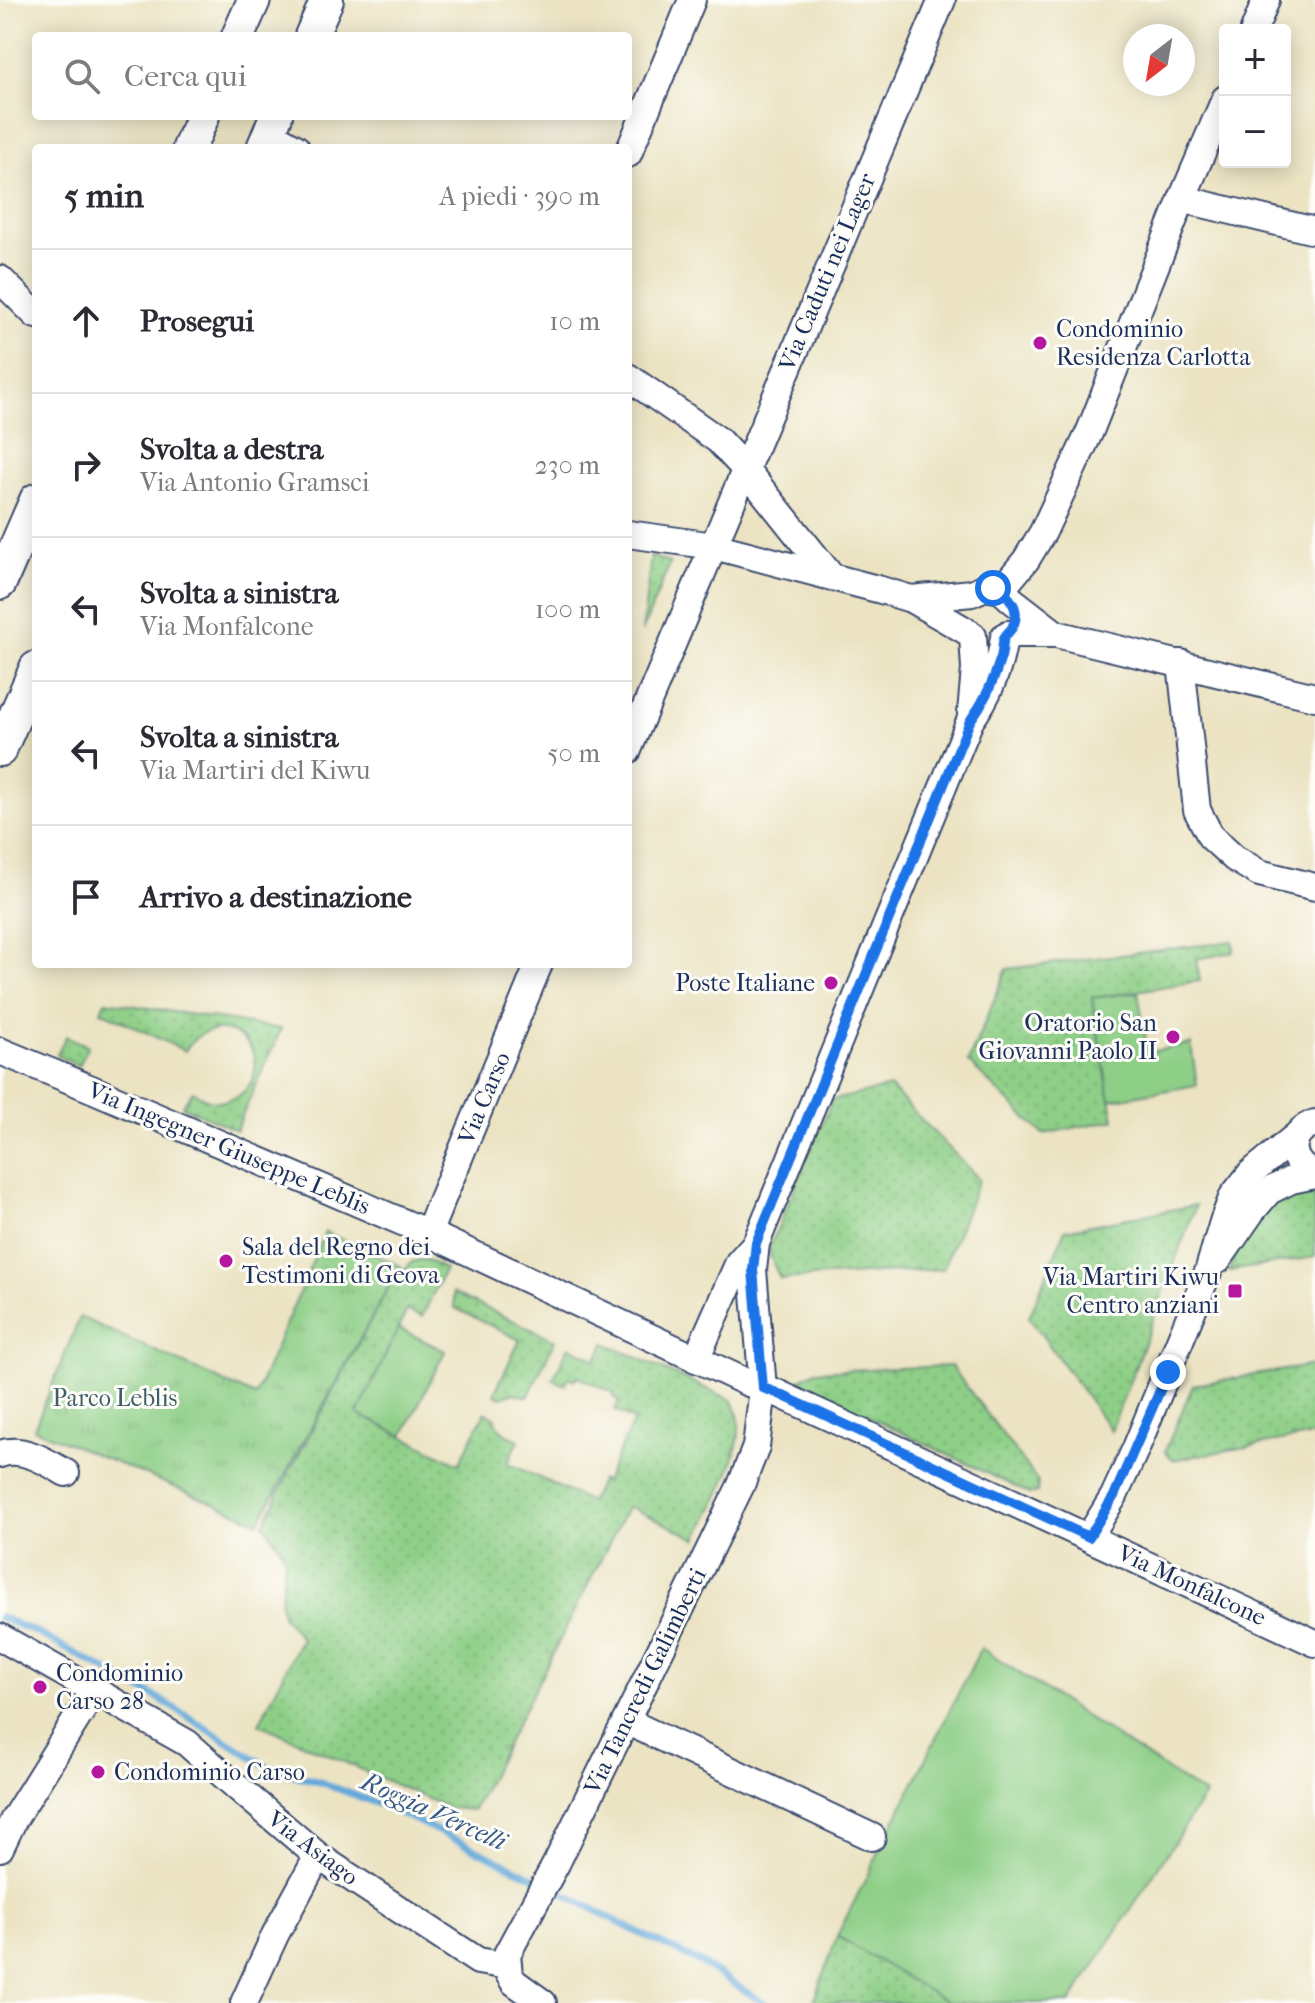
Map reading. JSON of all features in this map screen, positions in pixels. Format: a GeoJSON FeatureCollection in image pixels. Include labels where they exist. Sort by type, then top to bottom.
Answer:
{"type":"FeatureCollection","features":[{"type":"Feature","properties":{"kind":"street"},"geometry":{"type":"LineString","coordinates":[[240,32],[254,0]]}},
{"type":"Feature","properties":{"kind":"street"},"geometry":{"type":"LineString","coordinates":[[313,32],[327,0]]}},
{"type":"Feature","properties":{"kind":"street"},"geometry":{"type":"LineString","coordinates":[[632,144],[692,0]]}},
{"type":"Feature","properties":{"kind":"street","name":"Via Caduti nei Lager"},"geometry":{"type":"LineString","coordinates":[[714,546],[942,0]]}},
{"type":"Feature","properties":{"kind":"street"},"geometry":{"type":"LineString","coordinates":[[1256,24],[1266,0]]}},
{"type":"Feature","properties":{"kind":"street"},"geometry":{"type":"LineString","coordinates":[[1006,595],[1043,532],[1090,431],[1219,113]]}},
{"type":"Feature","properties":{"kind":"street"},"geometry":{"type":"LineString","coordinates":[[191,144],[201,120]]}},
{"type":"Feature","properties":{"kind":"street"},"geometry":{"type":"LineString","coordinates":[[1182,199],[1315,231]]}},
{"type":"Feature","properties":{"kind":"street"},"geometry":{"type":"LineString","coordinates":[[0,279],[32,311]]}},
{"type":"Feature","properties":{"kind":"street"},"geometry":{"type":"LineString","coordinates":[[632,380],[718,440],[830,575]]}},
{"type":"Feature","properties":{"kind":"street"},"geometry":{"type":"LineString","coordinates":[[0,583],[32,509]]}},
{"type":"Feature","properties":{"kind":"street"},"geometry":{"type":"LineString","coordinates":[[632,535],[714,546],[911,599],[984,641],[1006,635],[1056,634],[1315,697]]}},
{"type":"Feature","properties":{"kind":"street"},"geometry":{"type":"LineString","coordinates":[[632,741],[714,546]]}},
{"type":"Feature","properties":{"kind":"street"},"geometry":{"type":"LineString","coordinates":[[911,599],[972,593],[985,587],[1006,595],[1056,634]]}},
{"type":"Feature","properties":{"kind":"street"},"geometry":{"type":"LineString","coordinates":[[970,721],[975,669],[970,634],[961,614],[972,593]]}},
{"type":"Feature","properties":{"kind":"street"},"geometry":{"type":"LineString","coordinates":[[696,1359],[739,1262],[756,1243],[970,721],[985,701],[1006,635],[1015,623],[1016,616],[1006,595]]}},
{"type":"Feature","properties":{"kind":"street"},"geometry":{"type":"LineString","coordinates":[[1181,663],[1197,810],[1211,837],[1234,858],[1259,873],[1315,887]]}},
{"type":"Feature","properties":{"kind":"street"},"geometry":{"type":"LineString","coordinates":[[0,750],[32,677]]}},
{"type":"Feature","properties":{"kind":"street","name":"Via Carso"},"geometry":{"type":"LineString","coordinates":[[428,1233],[537,968]]}},
{"type":"Feature","properties":{"kind":"street","name":"Via Ingegner Giuseppe Leblis"},"geometry":{"type":"LineString","coordinates":[[0,1051],[428,1233],[763,1388]]}},
{"type":"Feature","properties":{"kind":"street"},"geometry":{"type":"LineString","coordinates":[[1305,1129],[1293,1151],[1298,1165],[1315,1175]]}},
{"type":"Feature","properties":{"kind":"street"},"geometry":{"type":"LineString","coordinates":[[1089,1537],[1114,1496],[1132,1457],[1208,1272],[1233,1196],[1251,1173],[1305,1129]]}},
{"type":"Feature","properties":{"kind":"street"},"geometry":{"type":"LineString","coordinates":[[1208,1272],[1269,1191],[1291,1180],[1315,1175]]}},
{"type":"Feature","properties":{"kind":"street","name":"Via Tancredi Galimberti"},"geometry":{"type":"LineString","coordinates":[[508,1966],[507,1954],[511,1944],[556,1864],[741,1485],[756,1447],[763,1388],[753,1270],[756,1243]]}},
{"type":"Feature","properties":{"kind":"street","name":"Via Monfalcone"},"geometry":{"type":"LineString","coordinates":[[763,1388],[1315,1643]]}},
{"type":"Feature","properties":{"kind":"street"},"geometry":{"type":"LineString","coordinates":[[0,1454],[18,1452],[66,1473]]}},
{"type":"Feature","properties":{"kind":"street","name":"Via Asiago"},"geometry":{"type":"LineString","coordinates":[[0,1637],[187,1743],[318,1856],[478,1961],[508,1966]]}},
{"type":"Feature","properties":{"kind":"street"},"geometry":{"type":"LineString","coordinates":[[0,1848],[14,1819],[94,1691]]}},
{"type":"Feature","properties":{"kind":"street"},"geometry":{"type":"LineString","coordinates":[[626,1721],[872,1837]]}},
{"type":"Feature","properties":{"kind":"street"},"geometry":{"type":"LineString","coordinates":[[244,2003],[275,1935],[318,1856]]}},
{"type":"Feature","properties":{"kind":"street"},"geometry":{"type":"LineString","coordinates":[[508,1966],[514,1982],[543,2003]]}},
{"type":"Feature","properties":{"kind":"green space"},"geometry":{"type":"Polygon","coordinates":[[[651,556],[670,563],[642,632],[651,556]]]}},
{"type":"Feature","properties":{"kind":"green space"},"geometry":{"type":"Polygon","coordinates":[[[1233,941],[1234,952],[1196,959],[1200,981],[1092,998],[1114,1120],[1043,1134],[968,1062],[1007,969],[1233,941]]]}},
{"type":"Feature","properties":{"kind":"green space"},"geometry":{"type":"Polygon","coordinates":[[[1138,992],[1148,1052],[1191,1044],[1197,1085],[1110,1100],[1092,998],[1138,992]]]}},
{"type":"Feature","properties":{"kind":"green space"},"geometry":{"type":"Polygon","coordinates":[[[105,1001],[281,1029],[236,1130],[182,1106],[193,1091],[218,1101],[229,1100],[244,1091],[252,1080],[255,1065],[252,1051],[245,1041],[234,1033],[208,1031],[196,1038],[185,1051],[101,1011],[105,1001]]]}},
{"type":"Feature","properties":{"kind":"green space"},"geometry":{"type":"Polygon","coordinates":[[[66,1036],[88,1046],[79,1066],[57,1054],[66,1036]]]}},
{"type":"Feature","properties":{"kind":"green space"},"geometry":{"type":"Polygon","coordinates":[[[890,1087],[979,1179],[943,1269],[780,1279],[768,1251],[832,1100],[890,1087]]]}},
{"type":"Feature","properties":{"kind":"green space"},"geometry":{"type":"Polygon","coordinates":[[[1314,1192],[1315,1257],[1229,1271],[1240,1242],[1277,1198],[1314,1192]]]}},
{"type":"Feature","properties":{"kind":"green space"},"geometry":{"type":"Polygon","coordinates":[[[1196,1205],[1111,1431],[1029,1317],[1065,1230],[1196,1205]]]}},
{"type":"Feature","properties":{"kind":"green space","name":"Parco Leblis"},"geometry":{"type":"Polygon","coordinates":[[[325,1232],[400,1266],[259,1522],[34,1429],[80,1317],[255,1396],[325,1232]]]}},
{"type":"Feature","properties":{"kind":"green space"},"geometry":{"type":"Polygon","coordinates":[[[427,1260],[445,1269],[422,1317],[407,1310],[358,1414],[459,1464],[485,1412],[495,1417],[504,1432],[519,1440],[508,1463],[590,1502],[601,1480],[605,1482],[634,1420],[615,1410],[619,1401],[613,1397],[614,1393],[577,1376],[575,1380],[569,1377],[565,1385],[553,1379],[569,1346],[596,1360],[605,1343],[732,1400],[738,1415],[739,1432],[730,1470],[697,1539],[628,1506],[473,1810],[448,1808],[259,1724],[301,1638],[282,1615],[280,1604],[285,1560],[264,1524],[400,1266],[406,1270],[410,1263],[427,1260]]]}},
{"type":"Feature","properties":{"kind":"green space"},"geometry":{"type":"Polygon","coordinates":[[[453,1293],[555,1340],[528,1397],[513,1393],[501,1397],[494,1394],[520,1340],[455,1308],[453,1293]]]}},
{"type":"Feature","properties":{"kind":"green space"},"geometry":{"type":"Polygon","coordinates":[[[398,1328],[445,1351],[403,1436],[358,1414],[398,1328]]]}},
{"type":"Feature","properties":{"kind":"green space"},"geometry":{"type":"Polygon","coordinates":[[[1315,1365],[1315,1435],[1172,1460],[1165,1451],[1193,1385],[1315,1365]]]}},
{"type":"Feature","properties":{"kind":"green space"},"geometry":{"type":"Polygon","coordinates":[[[951,1366],[1038,1481],[1037,1492],[1030,1494],[801,1384],[800,1379],[816,1371],[951,1366]]]}},
{"type":"Feature","properties":{"kind":"green space"},"geometry":{"type":"Polygon","coordinates":[[[981,1648],[1205,1795],[1070,2003],[949,2003],[837,1936],[981,1648]]]}},
{"type":"Feature","properties":{"kind":"green space"},"geometry":{"type":"Polygon","coordinates":[[[837,1936],[949,2003],[813,2003],[837,1936]]]}},
{"type":"Feature","properties":{"kind":"waterway","name":"Roggia Vercelli"},"geometry":{"type":"LineString","coordinates":[[0,1617],[37,1633],[158,1698],[271,1769],[320,1782],[394,1810],[701,1963],[764,2003]]}},
{"type":"Feature","properties":{"kind":"place","name":"Condominio Residenza Carlotta"},"geometry":{"type":"Point","coordinates":[1040,343]}},
{"type":"Feature","properties":{"kind":"place","name":"Poste Italiane"},"geometry":{"type":"Point","coordinates":[831,983]}},
{"type":"Feature","properties":{"kind":"place","name":"Oratorio San Giovanni Paolo II"},"geometry":{"type":"Point","coordinates":[1173,1037]}},
{"type":"Feature","properties":{"kind":"place","name":"Sala del Regno dei Testimoni di Geova"},"geometry":{"type":"Point","coordinates":[226,1261]}},
{"type":"Feature","properties":{"kind":"place","name":"Via Martiri Kiwu Centro anziani"},"geometry":{"type":"Point","coordinates":[1235,1291]}},
{"type":"Feature","properties":{"kind":"place","name":"Condominio Carso 28"},"geometry":{"type":"Point","coordinates":[40,1687]}},
{"type":"Feature","properties":{"kind":"place","name":"Condominio Carso"},"geometry":{"type":"Point","coordinates":[98,1772]}},
{"type":"Feature","properties":{"kind":"route"},"geometry":{"type":"LineString","coordinates":[[993,588],[1001,590],[1012,600],[1015,623],[1004,637],[1002,655],[985,701],[970,721],[756,1243],[753,1270],[763,1388],[1089,1537],[1114,1496],[1168,1372]]}}]}
